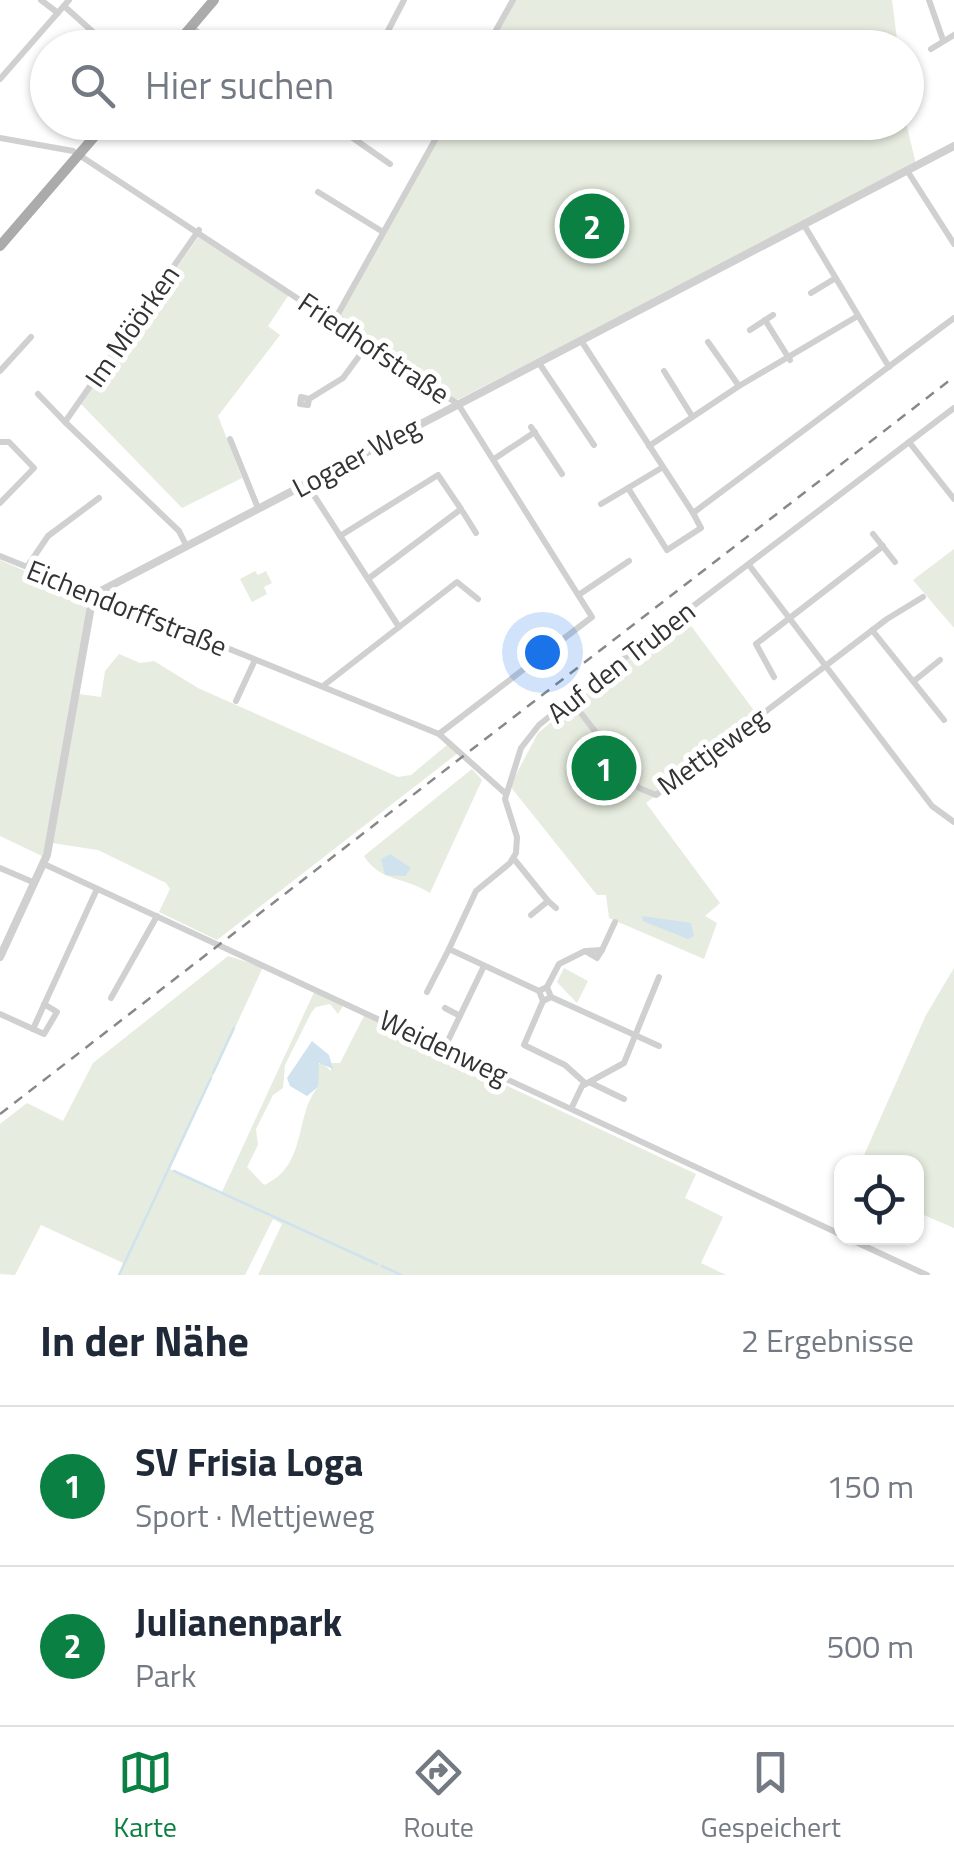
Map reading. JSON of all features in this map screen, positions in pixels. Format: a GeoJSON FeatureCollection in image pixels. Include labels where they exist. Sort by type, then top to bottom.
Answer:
{"type":"FeatureCollection","features":[{"type":"Feature","properties":{"kind":"main road"},"geometry":{"type":"LineString","coordinates":[[188,30],[214,0]]}},
{"type":"Feature","properties":{"kind":"main road"},"geometry":{"type":"LineString","coordinates":[[0,246],[92,140]]}},
{"type":"Feature","properties":{"kind":"street"},"geometry":{"type":"LineString","coordinates":[[41,0],[63,6],[90,30]]}},
{"type":"Feature","properties":{"kind":"street"},"geometry":{"type":"LineString","coordinates":[[388,30],[404,0]]}},
{"type":"Feature","properties":{"kind":"street"},"geometry":{"type":"LineString","coordinates":[[496,30],[513,0]]}},
{"type":"Feature","properties":{"kind":"street"},"geometry":{"type":"LineString","coordinates":[[930,0],[943,40]]}},
{"type":"Feature","properties":{"kind":"street"},"geometry":{"type":"LineString","coordinates":[[42,30],[63,6]]}},
{"type":"Feature","properties":{"kind":"street"},"geometry":{"type":"LineString","coordinates":[[191,27],[195,30]]}},
{"type":"Feature","properties":{"kind":"street"},"geometry":{"type":"LineString","coordinates":[[931,50],[954,34]]}},
{"type":"Feature","properties":{"kind":"street"},"geometry":{"type":"LineString","coordinates":[[0,79],[30,44]]}},
{"type":"Feature","properties":{"kind":"street","name":"Friedhofstraße"},"geometry":{"type":"LineString","coordinates":[[0,138],[68,148],[199,230],[458,404],[592,616],[439,734]]}},
{"type":"Feature","properties":{"kind":"street"},"geometry":{"type":"LineString","coordinates":[[356,140],[390,164]]}},
{"type":"Feature","properties":{"kind":"street"},"geometry":{"type":"LineString","coordinates":[[334,321],[434,140]]}},
{"type":"Feature","properties":{"kind":"street","name":"Logaer Weg"},"geometry":{"type":"LineString","coordinates":[[93,595],[954,146]]}},
{"type":"Feature","properties":{"kind":"street"},"geometry":{"type":"LineString","coordinates":[[908,172],[954,244]]}},
{"type":"Feature","properties":{"kind":"street"},"geometry":{"type":"LineString","coordinates":[[318,192],[383,232]]}},
{"type":"Feature","properties":{"kind":"street"},"geometry":{"type":"LineString","coordinates":[[804,225],[889,367]]}},
{"type":"Feature","properties":{"kind":"street","name":"Im Möörken"},"geometry":{"type":"LineString","coordinates":[[65,422],[199,230]]}},
{"type":"Feature","properties":{"kind":"street"},"geometry":{"type":"LineString","coordinates":[[811,293],[834,278]]}},
{"type":"Feature","properties":{"kind":"street"},"geometry":{"type":"LineString","coordinates":[[750,330],[773,314]]}},
{"type":"Feature","properties":{"kind":"street"},"geometry":{"type":"LineString","coordinates":[[649,446],[739,386],[790,360],[856,317]]}},
{"type":"Feature","properties":{"kind":"street"},"geometry":{"type":"LineString","coordinates":[[693,514],[954,318]]}},
{"type":"Feature","properties":{"kind":"street"},"geometry":{"type":"LineString","coordinates":[[764,320],[790,360]]}},
{"type":"Feature","properties":{"kind":"street"},"geometry":{"type":"LineString","coordinates":[[0,371],[31,337]]}},
{"type":"Feature","properties":{"kind":"street"},"geometry":{"type":"LineString","coordinates":[[582,342],[701,528],[667,550],[628,488]]}},
{"type":"Feature","properties":{"kind":"street"},"geometry":{"type":"LineString","coordinates":[[708,342],[739,386]]}},
{"type":"Feature","properties":{"kind":"street"},"geometry":{"type":"LineString","coordinates":[[309,398],[343,378],[368,344]]}},
{"type":"Feature","properties":{"kind":"street"},"geometry":{"type":"LineString","coordinates":[[539,363],[594,445]]}},
{"type":"Feature","properties":{"kind":"street"},"geometry":{"type":"LineString","coordinates":[[664,371],[692,416]]}},
{"type":"Feature","properties":{"kind":"street"},"geometry":{"type":"LineString","coordinates":[[38,394],[178,531],[186,545]]}},
{"type":"Feature","properties":{"kind":"street","name":"Auf den Truben"},"geometry":{"type":"LineString","coordinates":[[505,793],[524,742],[570,700],[954,408]]}},
{"type":"Feature","properties":{"kind":"street"},"geometry":{"type":"LineString","coordinates":[[494,459],[533,430],[562,474]]}},
{"type":"Feature","properties":{"kind":"street"},"geometry":{"type":"LineString","coordinates":[[230,439],[258,508]]}},
{"type":"Feature","properties":{"kind":"street"},"geometry":{"type":"LineString","coordinates":[[0,442],[9,442],[34,468],[0,504]]}},
{"type":"Feature","properties":{"kind":"street"},"geometry":{"type":"LineString","coordinates":[[909,442],[954,499]]}},
{"type":"Feature","properties":{"kind":"street"},"geometry":{"type":"LineString","coordinates":[[601,504],[662,468]]}},
{"type":"Feature","properties":{"kind":"street"},"geometry":{"type":"LineString","coordinates":[[340,536],[438,475],[476,533]]}},
{"type":"Feature","properties":{"kind":"street"},"geometry":{"type":"LineString","coordinates":[[306,483],[398,628]]}},
{"type":"Feature","properties":{"kind":"street"},"geometry":{"type":"LineString","coordinates":[[27,568],[48,536],[98,498]]}},
{"type":"Feature","properties":{"kind":"street"},"geometry":{"type":"LineString","coordinates":[[368,579],[463,512]]}},
{"type":"Feature","properties":{"kind":"street"},"geometry":{"type":"LineString","coordinates":[[874,534],[895,562]]}},
{"type":"Feature","properties":{"kind":"street"},"geometry":{"type":"LineString","coordinates":[[774,678],[753,641],[883,546]]}},
{"type":"Feature","properties":{"kind":"street","name":"Eichendorffstraße"},"geometry":{"type":"LineString","coordinates":[[0,556],[439,734],[505,793]]}},
{"type":"Feature","properties":{"kind":"street"},"geometry":{"type":"LineString","coordinates":[[580,594],[629,561]]}},
{"type":"Feature","properties":{"kind":"street"},"geometry":{"type":"LineString","coordinates":[[749,565],[932,806],[954,822]]}},
{"type":"Feature","properties":{"kind":"street"},"geometry":{"type":"LineString","coordinates":[[322,687],[458,582],[478,599]]}},
{"type":"Feature","properties":{"kind":"street"},"geometry":{"type":"LineString","coordinates":[[0,957],[44,864],[93,595]]}},
{"type":"Feature","properties":{"kind":"street"},"geometry":{"type":"LineString","coordinates":[[827,666],[922,597]]}},
{"type":"Feature","properties":{"kind":"street"},"geometry":{"type":"LineString","coordinates":[[872,630],[944,720]]}},
{"type":"Feature","properties":{"kind":"street","name":"Eichendorffstraße"},"geometry":{"type":"LineString","coordinates":[[236,701],[255,660]]}},
{"type":"Feature","properties":{"kind":"street"},"geometry":{"type":"LineString","coordinates":[[914,681],[940,660]]}},
{"type":"Feature","properties":{"kind":"street","name":"Mettjeweg"},"geometry":{"type":"LineString","coordinates":[[570,700],[639,788],[656,795],[827,666]]}},
{"type":"Feature","properties":{"kind":"street"},"geometry":{"type":"LineString","coordinates":[[427,992],[476,891],[514,859],[518,837],[505,793]]}},
{"type":"Feature","properties":{"kind":"street"},"geometry":{"type":"LineString","coordinates":[[514,859],[556,908]]}},
{"type":"Feature","properties":{"kind":"street","name":"Weidenweg"},"geometry":{"type":"LineString","coordinates":[[44,864],[834,1231]]}},
{"type":"Feature","properties":{"kind":"street"},"geometry":{"type":"LineString","coordinates":[[0,868],[35,883]]}},
{"type":"Feature","properties":{"kind":"street"},"geometry":{"type":"LineString","coordinates":[[33,1030],[97,888]]}},
{"type":"Feature","properties":{"kind":"street"},"geometry":{"type":"LineString","coordinates":[[531,915],[548,901]]}},
{"type":"Feature","properties":{"kind":"street"},"geometry":{"type":"LineString","coordinates":[[111,998],[157,916]]}},
{"type":"Feature","properties":{"kind":"street"},"geometry":{"type":"LineString","coordinates":[[543,989],[559,964],[585,951],[598,958],[615,922]]}},
{"type":"Feature","properties":{"kind":"street"},"geometry":{"type":"LineString","coordinates":[[449,949],[543,989],[547,999],[659,1046]]}},
{"type":"Feature","properties":{"kind":"street"},"geometry":{"type":"LineString","coordinates":[[444,1049],[484,966]]}},
{"type":"Feature","properties":{"kind":"street"},"geometry":{"type":"LineString","coordinates":[[572,1108],[588,1082],[624,1063],[659,978]]}},
{"type":"Feature","properties":{"kind":"street"},"geometry":{"type":"LineString","coordinates":[[543,989],[547,999],[524,1045],[624,1099]]}},
{"type":"Feature","properties":{"kind":"street"},"geometry":{"type":"LineString","coordinates":[[0,1014],[47,1033],[57,1012],[44,1004]]}},
{"type":"Feature","properties":{"kind":"street"},"geometry":{"type":"LineString","coordinates":[[445,1008],[460,1016]]}},
{"type":"Feature","properties":{"kind":"street","name":"Weidenweg"},"geometry":{"type":"LineString","coordinates":[[863,1245],[927,1275]]}},
{"type":"Feature","properties":{"kind":"shaded area"},"geometry":{"type":"Polygon","coordinates":[[[514,0],[892,0],[896,30],[498,30],[514,0]]]}},
{"type":"Feature","properties":{"kind":"shaded area"},"geometry":{"type":"Polygon","coordinates":[[[437,140],[910,140],[916,164],[457,400],[337,320],[437,140]]]}},
{"type":"Feature","properties":{"kind":"shaded area"},"geometry":{"type":"Polygon","coordinates":[[[200,235],[290,293],[268,326],[280,335],[218,416],[242,478],[182,508],[80,403],[200,235]]]}},
{"type":"Feature","properties":{"kind":"shaded area"},"geometry":{"type":"Polygon","coordinates":[[[954,549],[954,628],[913,580],[954,549]]]}},
{"type":"Feature","properties":{"kind":"shaded area"},"geometry":{"type":"Polygon","coordinates":[[[0,560],[89,599],[44,857],[0,836],[0,560]]]}},
{"type":"Feature","properties":{"kind":"shaded area"},"geometry":{"type":"Polygon","coordinates":[[[255,571],[258,575],[266,571],[272,583],[264,587],[267,594],[252,602],[240,579],[255,571]]]}},
{"type":"Feature","properties":{"kind":"shaded area"},"geometry":{"type":"Polygon","coordinates":[[[683,615],[758,716],[646,803],[720,903],[705,916],[717,923],[704,959],[609,918],[606,895],[597,895],[510,786],[538,733],[683,615]]]}},
{"type":"Feature","properties":{"kind":"shaded area"},"geometry":{"type":"Polygon","coordinates":[[[119,654],[140,663],[154,661],[198,688],[398,777],[411,775],[447,745],[458,753],[217,940],[159,912],[170,889],[166,883],[98,850],[52,843],[79,694],[101,697],[105,671],[119,654]]]}},
{"type":"Feature","properties":{"kind":"shaded area"},"geometry":{"type":"Polygon","coordinates":[[[472,769],[482,780],[430,893],[370,864],[364,856],[472,769]]]}},
{"type":"Feature","properties":{"kind":"shaded area"},"geometry":{"type":"Polygon","coordinates":[[[228,956],[263,967],[170,1169],[221,1194],[316,988],[382,1018],[379,1026],[696,1174],[685,1198],[723,1217],[701,1263],[726,1275],[258,1275],[282,1224],[273,1219],[245,1275],[119,1275],[123,1263],[41,1225],[15,1275],[0,1274],[0,1124],[27,1103],[63,1121],[93,1063],[228,956]],[[330,1004],[316,1007],[311,1013],[285,1065],[283,1088],[273,1095],[256,1129],[258,1145],[247,1167],[264,1185],[288,1166],[294,1153],[306,1111],[318,1087],[317,1065],[322,1063],[331,1071],[331,1063],[340,1063],[364,1016],[343,1006],[338,1014],[330,1004]]]}},
{"type":"Feature","properties":{"kind":"shaded area"},"geometry":{"type":"Polygon","coordinates":[[[564,968],[588,981],[577,1003],[557,982],[564,968]]]}},
{"type":"Feature","properties":{"kind":"shaded area"},"geometry":{"type":"Polygon","coordinates":[[[954,968],[954,1228],[924,1215],[924,1155],[864,1155],[926,1015],[954,968]]]}},
{"type":"Feature","properties":{"kind":"water"},"geometry":{"type":"Polygon","coordinates":[[[390,854],[411,868],[405,876],[385,875],[381,859],[390,854]]]}},
{"type":"Feature","properties":{"kind":"water"},"geometry":{"type":"Polygon","coordinates":[[[642,916],[691,923],[694,936],[688,939],[643,921],[642,916]]]}},
{"type":"Feature","properties":{"kind":"water"},"geometry":{"type":"Polygon","coordinates":[[[312,1041],[329,1055],[333,1069],[319,1063],[318,1087],[307,1096],[290,1086],[287,1078],[312,1041]]]}},
{"type":"Feature","properties":{"kind":"waterway"},"geometry":{"type":"LineString","coordinates":[[213,1073],[234,1028]]}},
{"type":"Feature","properties":{"kind":"waterway"},"geometry":{"type":"LineString","coordinates":[[119,1275],[211,1078]]}},
{"type":"Feature","properties":{"kind":"waterway"},"geometry":{"type":"LineString","coordinates":[[174,1171],[377,1264]]}},
{"type":"Feature","properties":{"kind":"waterway"},"geometry":{"type":"LineString","coordinates":[[382,1266],[401,1275]]}},
{"type":"Feature","properties":{"kind":"railway"},"geometry":{"type":"LineString","coordinates":[[0,1114],[954,377]]}},
{"type":"Feature","properties":{"kind":"place","name":"Julianenpark"},"geometry":{"type":"Point","coordinates":[592,226]}},
{"type":"Feature","properties":{"kind":"place","name":"SV Frisia Loga"},"geometry":{"type":"Point","coordinates":[604,768]}}]}
